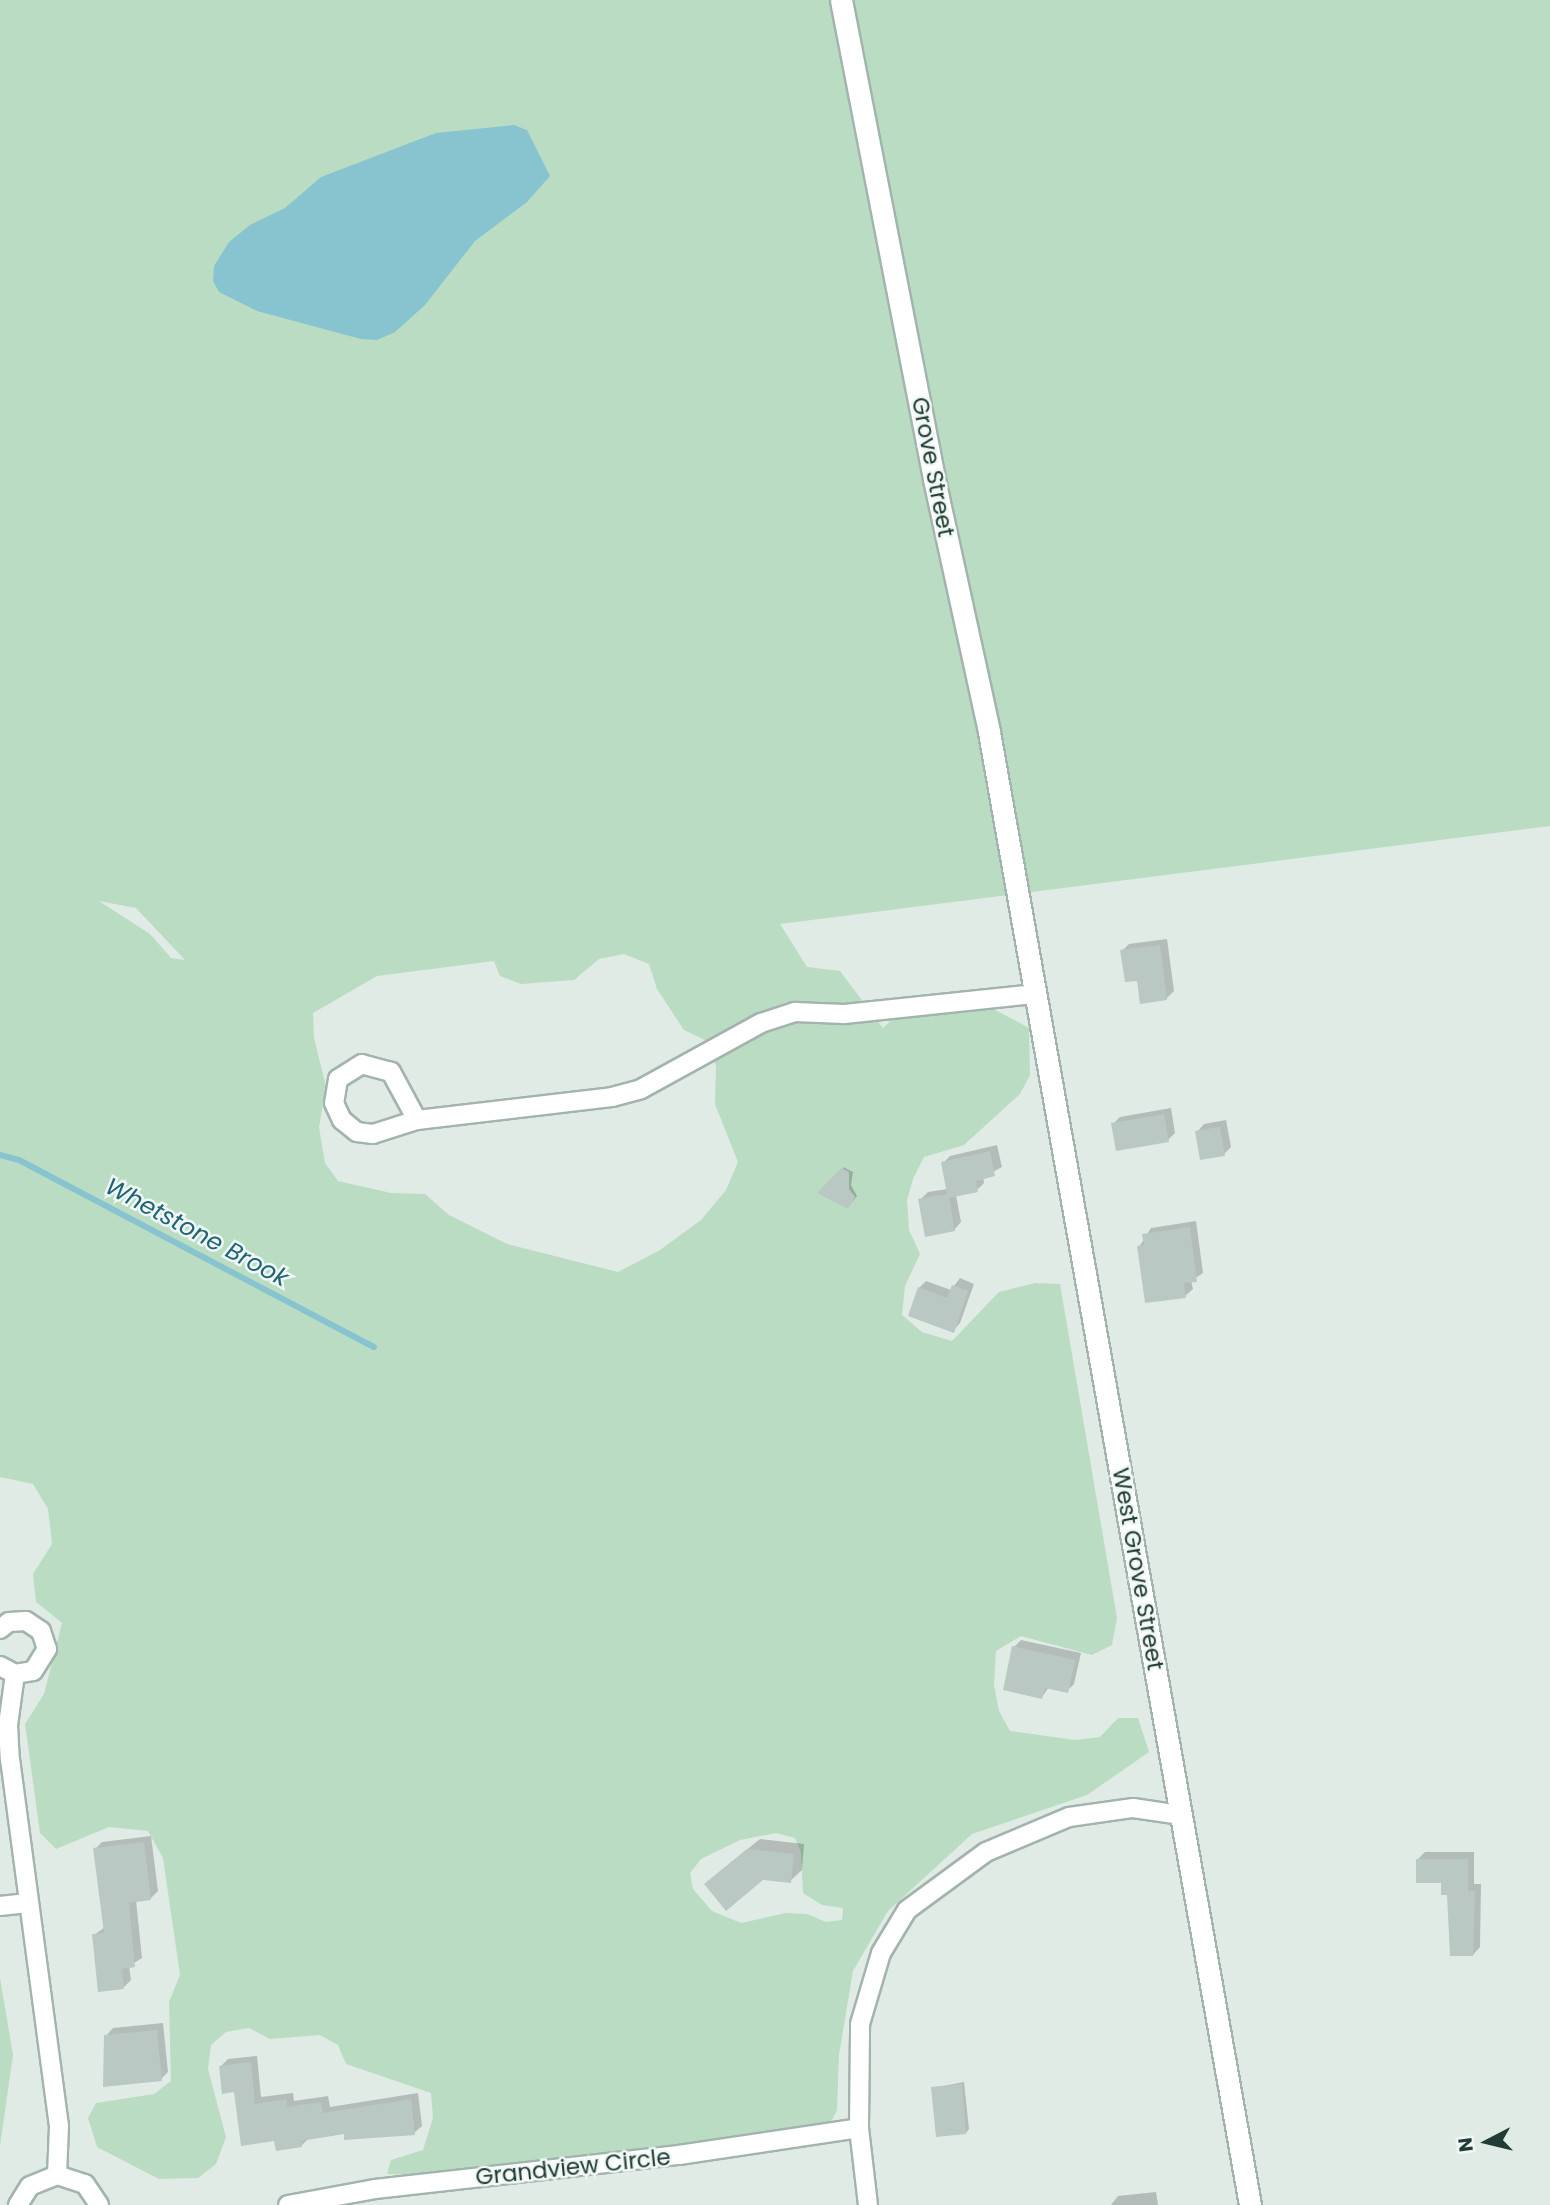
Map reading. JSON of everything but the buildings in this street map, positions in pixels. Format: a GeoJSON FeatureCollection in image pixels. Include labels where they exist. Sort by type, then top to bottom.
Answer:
{"type":"FeatureCollection","features":[{"type":"Feature","properties":{"kind":"main road","name":"Grove Street"},"geometry":{"type":"LineString","coordinates":[[842,0],[934,479],[989,732],[1024,933]]}},
{"type":"Feature","properties":{"kind":"main road","name":"West Grove Street"},"geometry":{"type":"LineString","coordinates":[[1024,933],[1250,2205]]}},
{"type":"Feature","properties":{"kind":"street"},"geometry":{"type":"LineString","coordinates":[[417,1120],[391,1072],[362,1064],[338,1079],[334,1103],[342,1120],[356,1132],[391,1130],[417,1120],[641,1089],[761,1023],[795,1012],[844,1014],[1034,994]]}},
{"type":"Feature","properties":{"kind":"street"},"geometry":{"type":"LineString","coordinates":[[0,1629],[9,1622],[26,1621],[46,1639],[40,1665],[7,1670],[8,1725],[28,1903],[59,2126],[57,2175]]}},
{"type":"Feature","properties":{"kind":"street"},"geometry":{"type":"LineString","coordinates":[[868,2205],[859,2128],[860,2024],[881,1953],[907,1910],[986,1852],[1069,1817],[1133,1808],[1181,1815]]}},
{"type":"Feature","properties":{"kind":"street"},"geometry":{"type":"LineString","coordinates":[[0,1906],[28,1903]]}},
{"type":"Feature","properties":{"kind":"street","name":"Grandview Circle"},"geometry":{"type":"LineString","coordinates":[[288,2205],[374,2189],[679,2155],[859,2128]]}},
{"type":"Feature","properties":{"kind":"street"},"geometry":{"type":"LineString","coordinates":[[18,2205],[30,2186],[57,2175],[85,2184],[99,2205]]}},
{"type":"Feature","properties":{"kind":"green space"},"geometry":{"type":"Polygon","coordinates":[[[0,0],[1550,0],[1550,826],[780,924],[807,967],[840,971],[883,1028],[915,998],[948,994],[971,997],[1029,1028],[1030,1075],[1020,1094],[964,1145],[924,1157],[913,1179],[907,1200],[909,1230],[920,1254],[905,1286],[902,1315],[922,1332],[952,1341],[999,1292],[1035,1283],[1060,1284],[1117,1618],[1112,1645],[1092,1655],[1021,1636],[996,1651],[994,1685],[999,1711],[1010,1731],[1075,1740],[1100,1737],[1118,1718],[1138,1718],[1149,1752],[1087,1795],[972,1834],[888,1911],[853,1971],[839,2055],[837,2110],[829,2126],[422,2175],[387,2174],[391,2160],[423,2150],[433,2118],[431,2093],[346,2064],[338,2045],[320,2035],[270,2039],[249,2028],[226,2032],[211,2045],[208,2069],[226,2137],[216,2164],[198,2178],[159,2179],[97,2147],[88,2118],[96,2103],[154,2094],[171,2081],[169,2002],[180,1975],[163,1858],[148,1831],[109,1827],[56,1849],[40,1833],[25,1724],[44,1694],[62,1623],[36,1602],[33,1574],[52,1544],[48,1509],[33,1484],[0,1477],[0,0]],[[99,901],[150,934],[171,958],[185,960],[136,908],[99,901]],[[624,954],[599,959],[574,980],[521,984],[500,976],[494,961],[377,976],[313,1013],[314,1038],[326,1086],[319,1127],[325,1163],[338,1181],[391,1193],[425,1194],[449,1215],[507,1244],[618,1272],[660,1250],[701,1220],[726,1190],[738,1162],[715,1104],[716,1066],[711,1043],[684,1030],[657,989],[649,964],[624,954]],[[776,1833],[740,1840],[701,1859],[690,1873],[693,1889],[712,1911],[741,1923],[786,1913],[807,1914],[826,1922],[842,1920],[843,1908],[822,1905],[803,1893],[801,1852],[795,1838],[776,1833]]]}},
{"type":"Feature","properties":{"kind":"green space"},"geometry":{"type":"Polygon","coordinates":[[[0,1978],[13,2055],[0,2146],[0,1978]]]}},
{"type":"Feature","properties":{"kind":"water"},"geometry":{"type":"Polygon","coordinates":[[[514,125],[527,130],[550,176],[527,202],[475,241],[425,305],[395,332],[377,340],[361,339],[257,311],[219,292],[213,281],[214,266],[229,242],[250,225],[285,208],[321,177],[436,133],[514,125]]]}},
{"type":"Feature","properties":{"kind":"waterway","name":"Whetstone Brook"},"geometry":{"type":"LineString","coordinates":[[0,1155],[19,1160],[374,1347]]}}]}
